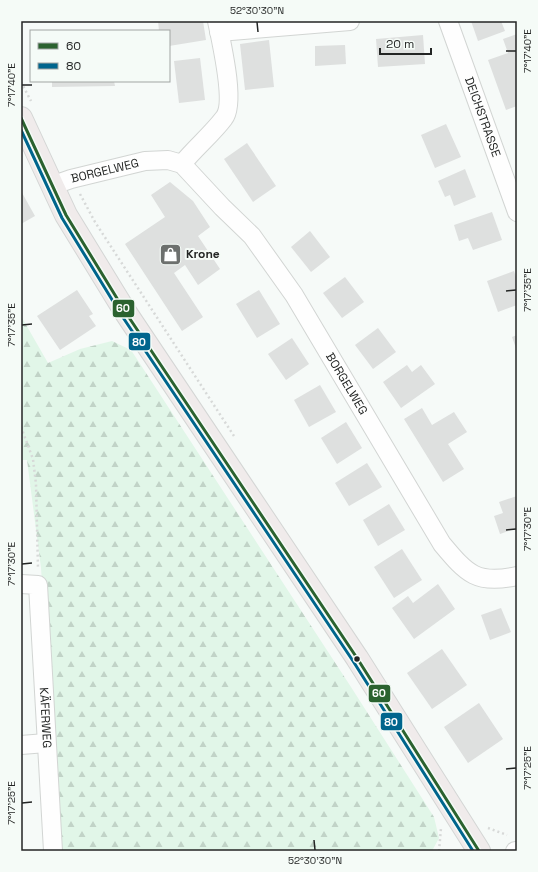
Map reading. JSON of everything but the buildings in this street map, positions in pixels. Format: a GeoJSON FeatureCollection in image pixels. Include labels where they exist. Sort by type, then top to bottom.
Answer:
{"type":"FeatureCollection","features":[{"type":"Feature","properties":{"kind":"main road"},"geometry":{"type":"LineString","coordinates":[[26,110],[61,182],[66,215],[126,313],[356,658],[479,851]]}},
{"type":"Feature","properties":{"kind":"street"},"geometry":{"type":"LineString","coordinates":[[182,164],[225,117],[230,99],[218,27],[350,21]]}},
{"type":"Feature","properties":{"kind":"street","name":"DEICHSTRASSE"},"geometry":{"type":"LineString","coordinates":[[448,21],[517,212]]}},
{"type":"Feature","properties":{"kind":"street","name":"BORGELWEG"},"geometry":{"type":"LineString","coordinates":[[61,182],[146,161],[168,160],[182,164],[222,208],[252,236],[294,295],[442,544],[458,563],[470,573],[481,578],[497,580],[517,576]]}},
{"type":"Feature","properties":{"kind":"street","name":"KÄFERWEG"},"geometry":{"type":"LineString","coordinates":[[29,584],[46,743],[53,851]]}},
{"type":"Feature","properties":{"kind":"street"},"geometry":{"type":"LineString","coordinates":[[21,745],[46,743]]}},
{"type":"Feature","properties":{"kind":"path"},"geometry":{"type":"LineString","coordinates":[[21,82],[26,110]]}},
{"type":"Feature","properties":{"kind":"path"},"geometry":{"type":"LineString","coordinates":[[61,182],[95,222],[234,437]]}},
{"type":"Feature","properties":{"kind":"path"},"geometry":{"type":"LineString","coordinates":[[21,427],[33,459],[36,484],[29,584]]}},
{"type":"Feature","properties":{"kind":"path"},"geometry":{"type":"LineString","coordinates":[[484,823],[488,828],[514,846]]}},
{"type":"Feature","properties":{"kind":"path"},"geometry":{"type":"LineString","coordinates":[[439,851],[441,825]]}},
{"type":"Feature","properties":{"kind":"green space"},"geometry":{"type":"Polygon","coordinates":[[[21,316],[48,363],[80,349],[112,341],[131,350],[434,817],[439,838],[432,851],[60,851],[41,568],[27,460],[21,460],[21,316]]]}},
{"type":"Feature","properties":{"kind":"transit line","name":"60"},"geometry":{"type":"LineString","coordinates":[[21,118],[66,215],[126,313],[357,658],[479,851]]}},
{"type":"Feature","properties":{"kind":"transit line","name":"80"},"geometry":{"type":"LineString","coordinates":[[21,130],[62,218],[122,316],[353,661],[473,851]]}},
{"type":"Feature","properties":{"kind":"place","name":"Krone"},"geometry":{"type":"Point","coordinates":[171,254]}}]}
